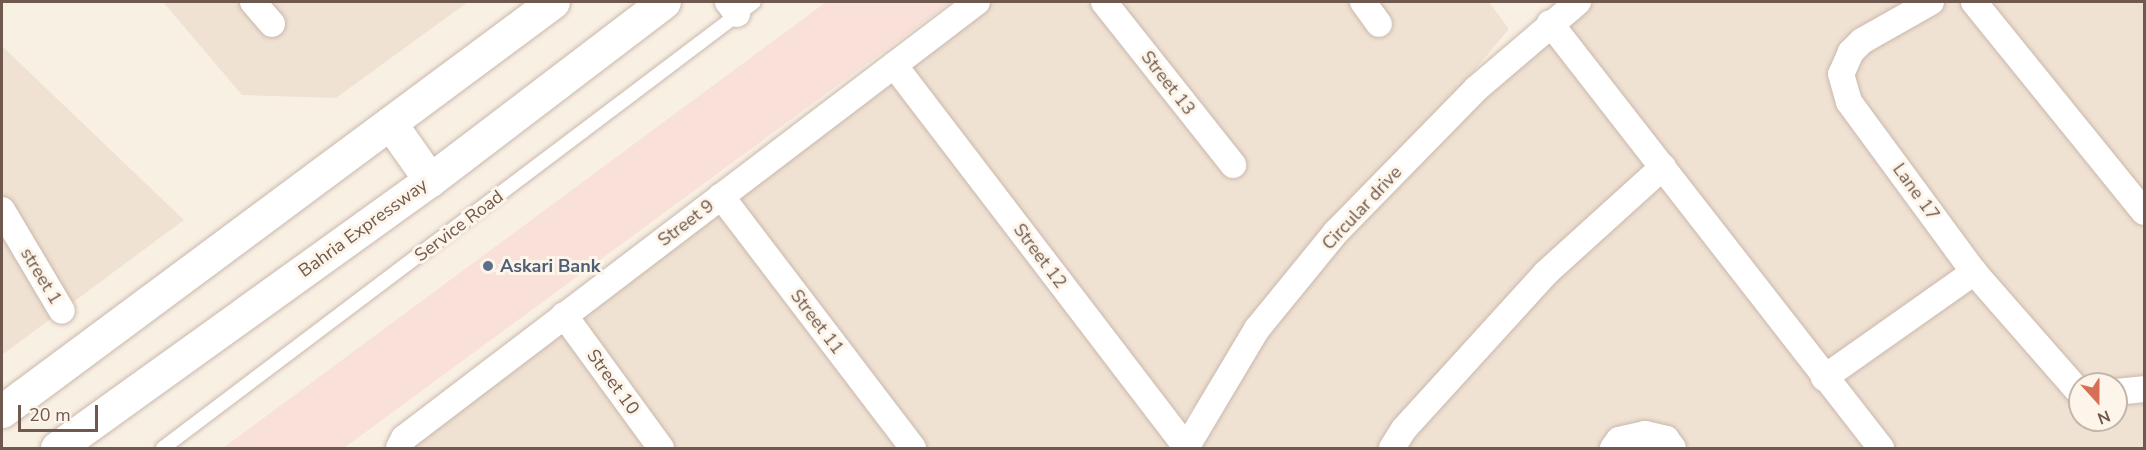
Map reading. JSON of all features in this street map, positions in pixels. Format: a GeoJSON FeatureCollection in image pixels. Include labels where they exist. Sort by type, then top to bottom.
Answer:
{"type":"FeatureCollection","features":[{"type":"Feature","properties":{"kind":"main road"},"geometry":{"type":"LineString","coordinates":[[2,411],[553,2]]}},
{"type":"Feature","properties":{"kind":"main road","name":"Bahria Expressway"},"geometry":{"type":"LineString","coordinates":[[57,448],[430,180],[664,2]]}},
{"type":"Feature","properties":{"kind":"main road"},"geometry":{"type":"LineString","coordinates":[[390,123],[430,180]]}},
{"type":"Feature","properties":{"kind":"street"},"geometry":{"type":"LineString","coordinates":[[254,2],[272,24]]}},
{"type":"Feature","properties":{"kind":"street","name":"Street 9"},"geometry":{"type":"LineString","coordinates":[[399,448],[404,438],[977,2]]}},
{"type":"Feature","properties":{"kind":"street","name":"Street 13"},"geometry":{"type":"LineString","coordinates":[[1104,2],[1233,165]]}},
{"type":"Feature","properties":{"kind":"street"},"geometry":{"type":"LineString","coordinates":[[1363,2],[1379,24]]}},
{"type":"Feature","properties":{"kind":"street","name":"Circular drive"},"geometry":{"type":"LineString","coordinates":[[1186,448],[1257,329],[1336,232],[1476,89],[1550,23],[1578,2]]}},
{"type":"Feature","properties":{"kind":"street","name":"Lane 17"},"geometry":{"type":"LineString","coordinates":[[1931,2],[1862,41],[1851,52],[1841,74],[1850,102],[1974,272],[2068,379]]}},
{"type":"Feature","properties":{"kind":"street"},"geometry":{"type":"LineString","coordinates":[[1974,2],[2145,212]]}},
{"type":"Feature","properties":{"kind":"street"},"geometry":{"type":"LineString","coordinates":[[1550,23],[1824,378],[1881,448]]}},
{"type":"Feature","properties":{"kind":"street","name":"Street 12"},"geometry":{"type":"LineString","coordinates":[[894,65],[1186,448]]}},
{"type":"Feature","properties":{"kind":"street"},"geometry":{"type":"LineString","coordinates":[[1392,448],[1404,429],[1546,273],[1663,167]]}},
{"type":"Feature","properties":{"kind":"street","name":"Street 11"},"geometry":{"type":"LineString","coordinates":[[721,196],[913,448]]}},
{"type":"Feature","properties":{"kind":"street","name":"street 1"},"geometry":{"type":"LineString","coordinates":[[2,210],[62,311]]}},
{"type":"Feature","properties":{"kind":"street"},"geometry":{"type":"LineString","coordinates":[[1824,378],[1974,272]]}},
{"type":"Feature","properties":{"kind":"street","name":"Street 10"},"geometry":{"type":"LineString","coordinates":[[564,315],[661,448]]}},
{"type":"Feature","properties":{"kind":"street"},"geometry":{"type":"LineString","coordinates":[[2128,391],[2145,389]]}},
{"type":"Feature","properties":{"kind":"street"},"geometry":{"type":"LineString","coordinates":[[1613,448],[1619,440],[1645,434],[1666,439],[1673,448]]}},
{"type":"Feature","properties":{"kind":"lane","name":"Service Road"},"geometry":{"type":"LineString","coordinates":[[163,448],[739,6]]}},
{"type":"Feature","properties":{"kind":"shaded area"},"geometry":{"type":"Polygon","coordinates":[[[163,2],[468,2],[336,98],[242,95],[163,2]]]}},
{"type":"Feature","properties":{"kind":"shaded area"},"geometry":{"type":"Polygon","coordinates":[[[826,2],[951,2],[344,448],[223,448],[826,2]]]}},
{"type":"Feature","properties":{"kind":"shaded area"},"geometry":{"type":"Polygon","coordinates":[[[963,2],[1489,2],[1509,29],[1313,263],[1379,190],[1595,2],[2144,2],[2144,448],[1185,448],[1250,339],[1190,411],[1166,448],[384,448],[963,2]]]}},
{"type":"Feature","properties":{"kind":"shaded area"},"geometry":{"type":"Polygon","coordinates":[[[2,46],[184,220],[2,355],[2,46]]]}},
{"type":"Feature","properties":{"kind":"place","name":"Askari Bank"},"geometry":{"type":"Point","coordinates":[488,266]}}]}
